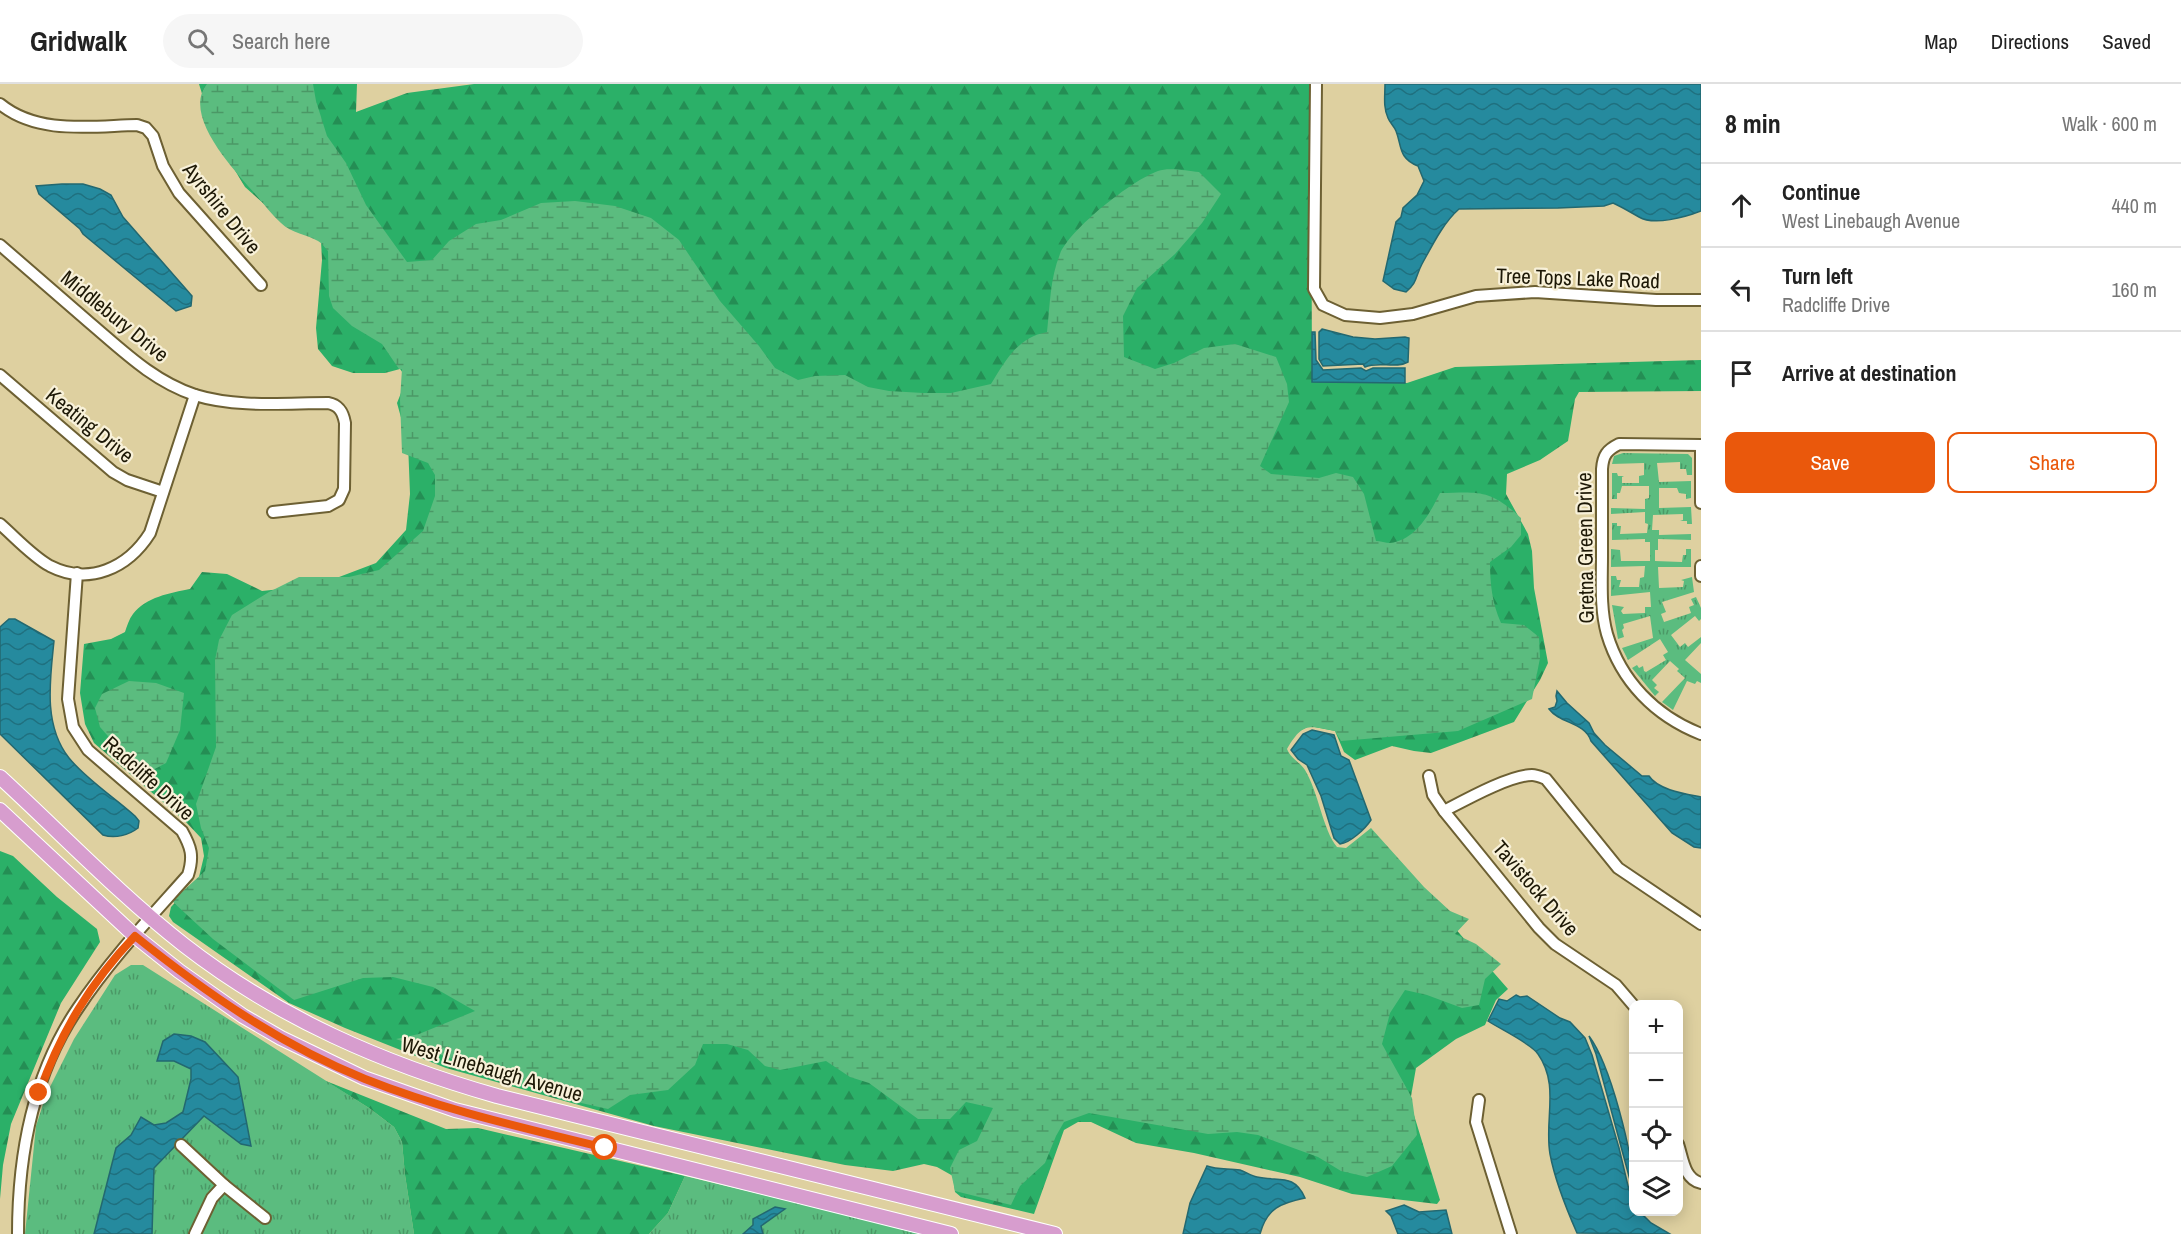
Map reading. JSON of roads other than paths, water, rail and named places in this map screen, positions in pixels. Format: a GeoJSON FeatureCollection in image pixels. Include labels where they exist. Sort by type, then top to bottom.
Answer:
{"type":"FeatureCollection","features":[{"type":"Feature","properties":{"kind":"main road","name":"West Linebaugh Avenue"},"geometry":{"type":"LineString","coordinates":[[0,777],[150,917],[220,972],[279,1010],[328,1035],[416,1072],[497,1096],[1055,1234]]}},
{"type":"Feature","properties":{"kind":"main road"},"geometry":{"type":"LineString","coordinates":[[0,810],[135,936],[179,971],[243,1016],[311,1054],[364,1078],[478,1116],[951,1234]]}},
{"type":"Feature","properties":{"kind":"street","name":"Tree Tops Lake Road"},"geometry":{"type":"LineString","coordinates":[[1316,84],[1314,289],[1323,305],[1345,315],[1380,318],[1413,314],[1476,296],[1535,292],[1616,298],[1701,300]]}},
{"type":"Feature","properties":{"kind":"street","name":"Ayrshire Drive"},"geometry":{"type":"LineString","coordinates":[[0,104],[26,120],[59,127],[137,125],[146,128],[153,135],[163,166],[179,193],[261,285]]}},
{"type":"Feature","properties":{"kind":"street","name":"Middlebury Drive"},"geometry":{"type":"LineString","coordinates":[[0,245],[136,363],[164,381],[195,394],[238,403],[328,403],[339,407],[343,414],[344,489],[339,500],[328,506],[273,512]]}},
{"type":"Feature","properties":{"kind":"street","name":"Keating Drive"},"geometry":{"type":"LineString","coordinates":[[0,375],[113,472],[127,480],[163,492]]}},
{"type":"Feature","properties":{"kind":"street"},"geometry":{"type":"LineString","coordinates":[[1,527],[44,562],[60,570],[93,573],[123,563],[142,545],[150,533],[195,394]]}},
{"type":"Feature","properties":{"kind":"street","name":"Gretna Green Drive"},"geometry":{"type":"LineString","coordinates":[[1701,445],[1619,444],[1609,449],[1604,455],[1602,581],[1603,616],[1607,633],[1623,671],[1650,704],[1701,734]]}},
{"type":"Feature","properties":{"kind":"street"},"geometry":{"type":"LineString","coordinates":[[1701,445],[1701,503]]}},
{"type":"Feature","properties":{"kind":"street"},"geometry":{"type":"LineString","coordinates":[[1701,566],[1701,576]]}},
{"type":"Feature","properties":{"kind":"street","name":"Radcliffe Drive"},"geometry":{"type":"LineString","coordinates":[[18,1234],[20,1179],[27,1126],[56,1047],[77,1009],[117,954],[188,875],[192,861],[192,848],[182,831],[88,750],[73,727],[68,699],[77,573]]}},
{"type":"Feature","properties":{"kind":"street"},"geometry":{"type":"LineString","coordinates":[[1444,811],[1483,791],[1536,775],[1546,780],[1618,868],[1701,923]]}},
{"type":"Feature","properties":{"kind":"street","name":"Tavistock Drive"},"geometry":{"type":"LineString","coordinates":[[1429,776],[1434,795],[1444,811],[1546,935],[1571,956],[1616,985],[1629,1000]]}},
{"type":"Feature","properties":{"kind":"street"},"geometry":{"type":"LineString","coordinates":[[1479,1100],[1476,1122],[1512,1234]]}},
{"type":"Feature","properties":{"kind":"street"},"geometry":{"type":"LineString","coordinates":[[181,1145],[224,1185],[265,1218]]}},
{"type":"Feature","properties":{"kind":"street"},"geometry":{"type":"LineString","coordinates":[[1683,1160],[1688,1175],[1701,1183]]}},
{"type":"Feature","properties":{"kind":"street"},"geometry":{"type":"LineString","coordinates":[[195,1234],[212,1198],[224,1185]]}},
{"type":"Feature","properties":{"kind":"water"},"geometry":{"type":"Polygon","coordinates":[[[1385,84],[1701,84],[1701,211],[1679,218],[1653,221],[1645,220],[1613,203],[1604,206],[1558,208],[1459,209],[1438,235],[1413,285],[1406,292],[1394,289],[1383,281],[1396,222],[1401,217],[1403,208],[1417,195],[1424,181],[1418,166],[1404,155],[1396,131],[1386,114],[1385,84]]]}},
{"type":"Feature","properties":{"kind":"water"},"geometry":{"type":"Polygon","coordinates":[[[83,184],[111,195],[123,217],[192,296],[191,306],[176,311],[83,234],[39,194],[36,186],[83,184]]]}},
{"type":"Feature","properties":{"kind":"water"},"geometry":{"type":"Polygon","coordinates":[[[1322,329],[1353,337],[1409,338],[1408,362],[1398,365],[1365,367],[1363,364],[1323,366],[1319,359],[1319,332],[1322,329]]]}},
{"type":"Feature","properties":{"kind":"water"},"geometry":{"type":"Polygon","coordinates":[[[1312,332],[1315,332],[1316,360],[1323,370],[1361,368],[1366,371],[1373,368],[1405,368],[1405,383],[1312,382],[1312,332]]]}},
{"type":"Feature","properties":{"kind":"water"},"geometry":{"type":"Polygon","coordinates":[[[9,619],[15,619],[54,641],[50,702],[55,731],[61,745],[69,758],[84,774],[135,816],[139,821],[138,828],[117,836],[103,835],[0,734],[0,627],[9,619]]]}},
{"type":"Feature","properties":{"kind":"water"},"geometry":{"type":"Polygon","coordinates":[[[1557,691],[1589,723],[1594,733],[1605,745],[1642,776],[1649,776],[1659,785],[1673,791],[1701,797],[1701,848],[1694,847],[1672,833],[1588,735],[1578,726],[1559,718],[1549,709],[1555,707],[1557,691]]]}},
{"type":"Feature","properties":{"kind":"water"},"geometry":{"type":"Polygon","coordinates":[[[1312,730],[1334,735],[1341,756],[1349,760],[1371,820],[1357,835],[1344,843],[1340,844],[1334,838],[1321,796],[1307,765],[1291,750],[1303,734],[1312,730]]]}},
{"type":"Feature","properties":{"kind":"water"},"geometry":{"type":"Polygon","coordinates":[[[1516,995],[1527,996],[1570,1022],[1585,1038],[1619,1148],[1629,1190],[1629,1216],[1644,1216],[1670,1234],[1577,1233],[1561,1194],[1550,1154],[1550,1090],[1545,1066],[1535,1050],[1488,1021],[1499,999],[1507,1001],[1516,995]]]}},
{"type":"Feature","properties":{"kind":"water"},"geometry":{"type":"Polygon","coordinates":[[[174,1034],[191,1036],[205,1042],[238,1077],[251,1146],[241,1144],[204,1116],[154,1168],[152,1234],[94,1234],[116,1148],[131,1135],[141,1117],[154,1125],[166,1123],[183,1112],[191,1079],[191,1069],[174,1061],[157,1061],[163,1041],[174,1034]]]}},
{"type":"Feature","properties":{"kind":"water"},"geometry":{"type":"Polygon","coordinates":[[[1589,1036],[1605,1067],[1619,1110],[1629,1152],[1629,1176],[1589,1036]]]}},
{"type":"Feature","properties":{"kind":"water"},"geometry":{"type":"Polygon","coordinates":[[[1207,1166],[1240,1170],[1255,1176],[1285,1180],[1296,1185],[1305,1198],[1276,1208],[1267,1218],[1260,1234],[1183,1234],[1190,1203],[1207,1166]]]}},
{"type":"Feature","properties":{"kind":"water"},"geometry":{"type":"Polygon","coordinates":[[[1404,1205],[1419,1212],[1446,1210],[1452,1234],[1398,1234],[1391,1216],[1386,1211],[1404,1205]]]}},
{"type":"Feature","properties":{"kind":"water"},"geometry":{"type":"Polygon","coordinates":[[[775,1207],[785,1209],[761,1226],[763,1234],[743,1234],[753,1225],[753,1219],[775,1207]]]}}]}
